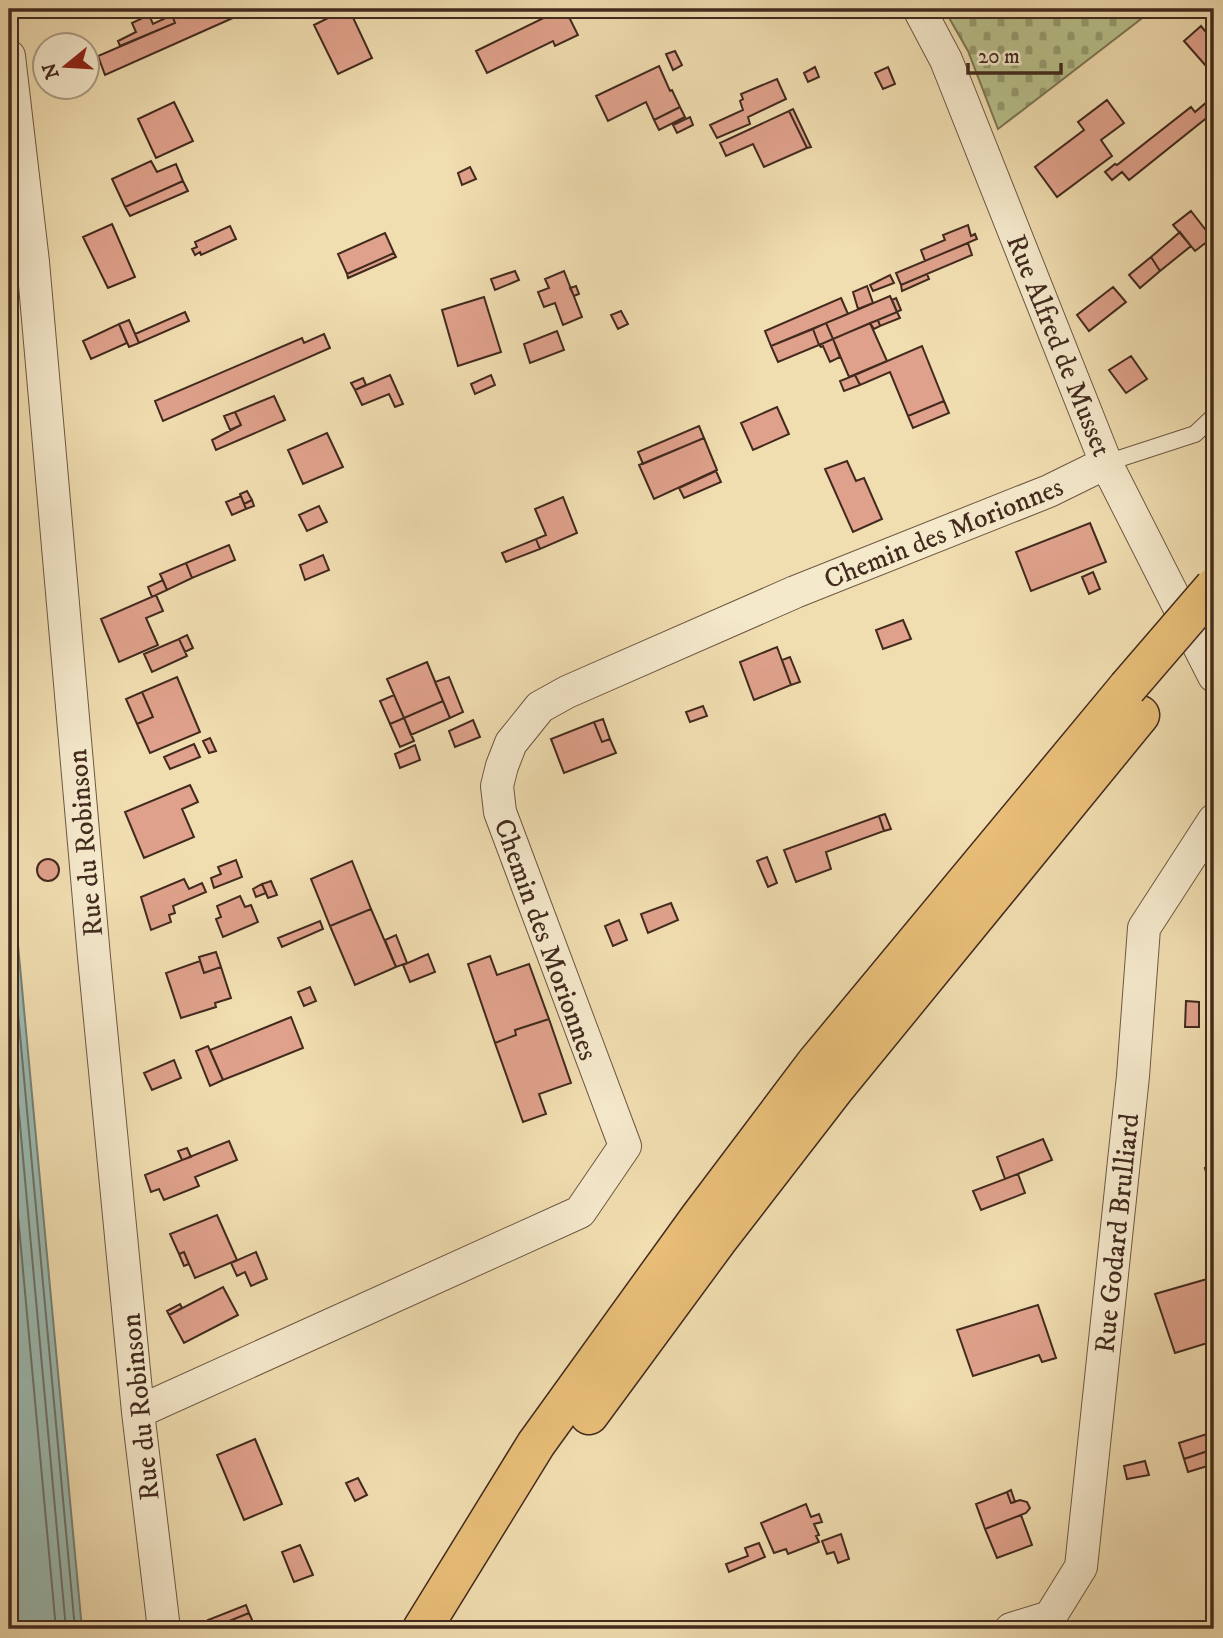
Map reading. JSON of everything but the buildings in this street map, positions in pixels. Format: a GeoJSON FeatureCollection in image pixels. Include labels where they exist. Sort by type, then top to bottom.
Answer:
{"type":"FeatureCollection","features":[{"type":"Feature","properties":{"kind":"highway"},"geometry":{"type":"LineString","coordinates":[[452,1629],[561,1453],[717,1241],[1137,697],[1214,587]]}},
{"type":"Feature","properties":{"kind":"highway"},"geometry":{"type":"LineString","coordinates":[[422,1629],[536,1444],[699,1218],[815,1064],[1137,697],[1214,626]]}},
{"type":"Feature","properties":{"kind":"street","name":"Rue Alfred de Musset"},"geometry":{"type":"LineString","coordinates":[[919,9],[946,60],[1106,463],[1214,676]]}},
{"type":"Feature","properties":{"kind":"street","name":"Rue du Robinson"},"geometry":{"type":"LineString","coordinates":[[9,57],[33,262],[94,957],[138,1412],[164,1629]]}},
{"type":"Feature","properties":{"kind":"street","name":"Chemin des Morionnes"},"geometry":{"type":"LineString","coordinates":[[138,1412],[580,1212],[625,1146],[500,812],[497,786],[502,766],[511,743],[540,707],[567,692],[795,592],[1049,491],[1106,463]]}},
{"type":"Feature","properties":{"kind":"street","name":"Rue Godard Brulliard"},"geometry":{"type":"LineString","coordinates":[[1011,1629],[1049,1617],[1081,1567],[1133,1076],[1144,928],[1214,820]]}},
{"type":"Feature","properties":{"kind":"lane"},"geometry":{"type":"LineString","coordinates":[[1106,463],[1195,434],[1214,416]]}},
{"type":"Feature","properties":{"kind":"green space"},"geometry":{"type":"Polygon","coordinates":[[[944,9],[1154,9],[998,129],[968,51],[944,9]]]}},
{"type":"Feature","properties":{"kind":"water"},"geometry":{"type":"Polygon","coordinates":[[[9,849],[82,1629],[9,1629],[9,849]]]}}]}
